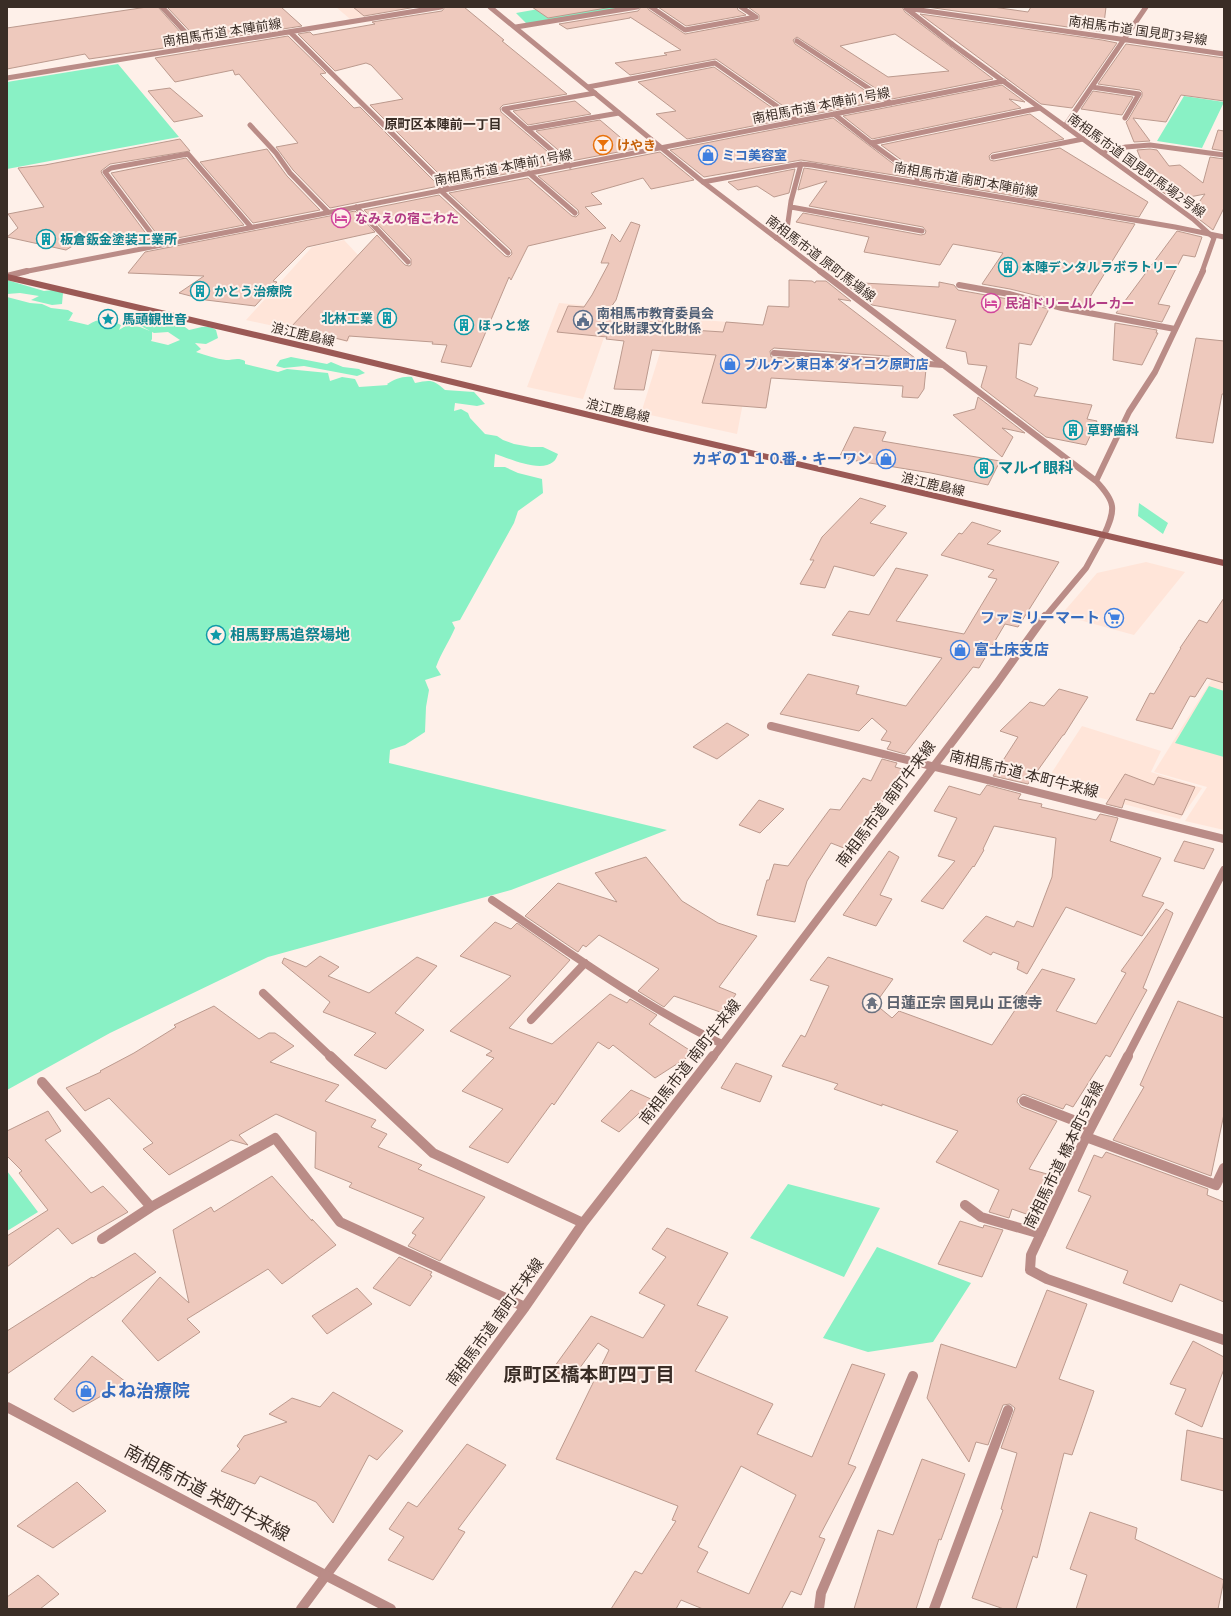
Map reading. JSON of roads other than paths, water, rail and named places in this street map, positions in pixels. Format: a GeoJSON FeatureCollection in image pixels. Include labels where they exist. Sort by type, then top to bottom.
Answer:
{"type":"FeatureCollection","features":[{"type":"Feature","properties":{"kind":"main road","name":"浪江鹿島線"},"geometry":{"type":"LineString","coordinates":[[7,277],[320,350],[639,427],[1224,563]]}},
{"type":"Feature","properties":{"kind":"street"},"geometry":{"type":"LineString","coordinates":[[162,7],[199,46]]}},
{"type":"Feature","properties":{"kind":"street","name":"南相馬市道 本陣前線"},"geometry":{"type":"LineString","coordinates":[[7,78],[441,7]]}},
{"type":"Feature","properties":{"kind":"street","name":"南相馬市道 原町馬場線"},"geometry":{"type":"LineString","coordinates":[[490,7],[703,182],[1096,481],[1113,502],[1114,513],[1104,535]]}},
{"type":"Feature","properties":{"kind":"street"},"geometry":{"type":"LineString","coordinates":[[516,27],[637,7]]}},
{"type":"Feature","properties":{"kind":"street"},"geometry":{"type":"LineString","coordinates":[[652,7],[685,30],[756,17],[741,7]]}},
{"type":"Feature","properties":{"kind":"street","name":"南相馬市道 国見町3号線"},"geometry":{"type":"LineString","coordinates":[[905,7],[1224,54]]}},
{"type":"Feature","properties":{"kind":"street","name":"南相馬市道 国見町馬場2号線"},"geometry":{"type":"LineString","coordinates":[[905,7],[952,44],[1193,220],[1214,238],[1206,264],[1155,372],[1129,412],[1096,481]]}},
{"type":"Feature","properties":{"kind":"street"},"geometry":{"type":"LineString","coordinates":[[1066,126],[1146,7]]}},
{"type":"Feature","properties":{"kind":"street"},"geometry":{"type":"LineString","coordinates":[[290,32],[448,189]]}},
{"type":"Feature","properties":{"kind":"street"},"geometry":{"type":"LineString","coordinates":[[797,42],[892,103]]}},
{"type":"Feature","properties":{"kind":"street"},"geometry":{"type":"LineString","coordinates":[[588,87],[715,64],[798,121]]}},
{"type":"Feature","properties":{"kind":"street","name":"南相馬市道 本陣前1号線"},"geometry":{"type":"LineString","coordinates":[[7,277],[34,269],[1004,81]]}},
{"type":"Feature","properties":{"kind":"street"},"geometry":{"type":"LineString","coordinates":[[1092,87],[1139,94],[1125,118]]}},
{"type":"Feature","properties":{"kind":"street"},"geometry":{"type":"LineString","coordinates":[[570,166],[504,110],[595,93]]}},
{"type":"Feature","properties":{"kind":"street"},"geometry":{"type":"LineString","coordinates":[[871,143],[1040,108]]}},
{"type":"Feature","properties":{"kind":"street"},"geometry":{"type":"LineString","coordinates":[[527,129],[619,113]]}},
{"type":"Feature","properties":{"kind":"street"},"geometry":{"type":"LineString","coordinates":[[834,114],[915,175],[917,177],[917,182]]}},
{"type":"Feature","properties":{"kind":"street"},"geometry":{"type":"LineString","coordinates":[[250,125],[276,153],[290,174],[328,212]]}},
{"type":"Feature","properties":{"kind":"street"},"geometry":{"type":"LineString","coordinates":[[993,157],[1083,139]]}},
{"type":"Feature","properties":{"kind":"street"},"geometry":{"type":"LineString","coordinates":[[1101,152],[1126,147],[1150,145],[1224,155]]}},
{"type":"Feature","properties":{"kind":"street"},"geometry":{"type":"LineString","coordinates":[[160,245],[105,172],[112,168],[188,154],[251,227]]}},
{"type":"Feature","properties":{"kind":"street"},"geometry":{"type":"LineString","coordinates":[[776,238],[787,229],[801,164]]}},
{"type":"Feature","properties":{"kind":"street","name":"南相馬市道 南町本陣前線"},"geometry":{"type":"LineString","coordinates":[[703,182],[801,164],[812,165],[1174,226],[1224,237]]}},
{"type":"Feature","properties":{"kind":"street"},"geometry":{"type":"LineString","coordinates":[[529,173],[575,213]]}},
{"type":"Feature","properties":{"kind":"street"},"geometry":{"type":"LineString","coordinates":[[440,190],[508,253]]}},
{"type":"Feature","properties":{"kind":"street"},"geometry":{"type":"LineString","coordinates":[[356,207],[408,262]]}},
{"type":"Feature","properties":{"kind":"street"},"geometry":{"type":"LineString","coordinates":[[791,207],[922,231]]}},
{"type":"Feature","properties":{"kind":"street"},"geometry":{"type":"LineString","coordinates":[[959,286],[1009,294],[1062,308],[1175,330]]}},
{"type":"Feature","properties":{"kind":"street"},"geometry":{"type":"LineString","coordinates":[[774,353],[943,365]]}},
{"type":"Feature","properties":{"kind":"street","name":"南相馬市道 南町牛来線"},"geometry":{"type":"LineString","coordinates":[[300,1609],[525,1307],[583,1223],[722,1044],[1046,615],[1086,568],[1104,535]]}},
{"type":"Feature","properties":{"kind":"street","name":"南相馬市道 本町牛来線"},"geometry":{"type":"LineString","coordinates":[[771,726],[933,765],[1224,839]]}},
{"type":"Feature","properties":{"kind":"street","name":"南相馬市道 橋本町5号線"},"geometry":{"type":"LineString","coordinates":[[1224,870],[1086,1137],[1031,1255],[1030,1270],[1046,1278],[1224,1340]]}},
{"type":"Feature","properties":{"kind":"street"},"geometry":{"type":"LineString","coordinates":[[492,900],[585,963],[680,1023],[722,1044]]}},
{"type":"Feature","properties":{"kind":"street"},"geometry":{"type":"LineString","coordinates":[[531,1020],[585,963]]}},
{"type":"Feature","properties":{"kind":"street"},"geometry":{"type":"LineString","coordinates":[[263,993],[433,1153],[583,1223]]}},
{"type":"Feature","properties":{"kind":"street"},"geometry":{"type":"LineString","coordinates":[[42,1082],[152,1208]]}},
{"type":"Feature","properties":{"kind":"street"},"geometry":{"type":"LineString","coordinates":[[1024,1101],[1091,1127]]}},
{"type":"Feature","properties":{"kind":"street"},"geometry":{"type":"LineString","coordinates":[[1086,1137],[1216,1185],[1224,1168]]}},
{"type":"Feature","properties":{"kind":"street"},"geometry":{"type":"LineString","coordinates":[[102,1239],[152,1208],[275,1138],[340,1222],[525,1307]]}},
{"type":"Feature","properties":{"kind":"street"},"geometry":{"type":"LineString","coordinates":[[965,1205],[981,1217],[1041,1234]]}},
{"type":"Feature","properties":{"kind":"street"},"geometry":{"type":"LineString","coordinates":[[819,1609],[821,1593],[913,1376]]}},
{"type":"Feature","properties":{"kind":"street","name":"南相馬市道 栄町牛来線"},"geometry":{"type":"LineString","coordinates":[[7,1407],[391,1609]]}},
{"type":"Feature","properties":{"kind":"street"},"geometry":{"type":"LineString","coordinates":[[934,1609],[1008,1410]]}},
{"type":"Feature","properties":{"kind":"place","name":"けやき"},"geometry":{"type":"Point","coordinates":[603,145]}},
{"type":"Feature","properties":{"kind":"place","name":"ミコ美容室"},"geometry":{"type":"Point","coordinates":[708,155]}},
{"type":"Feature","properties":{"kind":"place","name":"なみえの宿こわた"},"geometry":{"type":"Point","coordinates":[341,218]}},
{"type":"Feature","properties":{"kind":"place","name":"板倉鈑金塗装工業所"},"geometry":{"type":"Point","coordinates":[46,239]}},
{"type":"Feature","properties":{"kind":"place","name":"本陣デンタルラボラトリー"},"geometry":{"type":"Point","coordinates":[1008,267]}},
{"type":"Feature","properties":{"kind":"place","name":"かとう治療院"},"geometry":{"type":"Point","coordinates":[200,291]}},
{"type":"Feature","properties":{"kind":"place","name":"民泊ドリームルーカー"},"geometry":{"type":"Point","coordinates":[991,303]}},
{"type":"Feature","properties":{"kind":"place","name":"北林工業"},"geometry":{"type":"Point","coordinates":[387,318]}},
{"type":"Feature","properties":{"kind":"place","name":"馬頭観世音"},"geometry":{"type":"Point","coordinates":[108,319]}},
{"type":"Feature","properties":{"kind":"place","name":"南相馬市教育委員会 文化財課文化財係"},"geometry":{"type":"Point","coordinates":[583,320]}},
{"type":"Feature","properties":{"kind":"place","name":"ほっと悠"},"geometry":{"type":"Point","coordinates":[464,325]}},
{"type":"Feature","properties":{"kind":"place","name":"ブルケン東日本 ダイコク原町店"},"geometry":{"type":"Point","coordinates":[730,364]}},
{"type":"Feature","properties":{"kind":"place","name":"草野歯科"},"geometry":{"type":"Point","coordinates":[1073,430]}},
{"type":"Feature","properties":{"kind":"place","name":"カギの１１０番・キーワン"},"geometry":{"type":"Point","coordinates":[886,459]}},
{"type":"Feature","properties":{"kind":"place","name":"マルイ眼科"},"geometry":{"type":"Point","coordinates":[984,468]}},
{"type":"Feature","properties":{"kind":"place","name":"ファミリーマート"},"geometry":{"type":"Point","coordinates":[1114,618]}},
{"type":"Feature","properties":{"kind":"place","name":"相馬野馬追祭場地"},"geometry":{"type":"Point","coordinates":[216,635]}},
{"type":"Feature","properties":{"kind":"place","name":"富士床支店"},"geometry":{"type":"Point","coordinates":[960,650]}},
{"type":"Feature","properties":{"kind":"place","name":"日蓮正宗 国見山 正徳寺"},"geometry":{"type":"Point","coordinates":[872,1003]}},
{"type":"Feature","properties":{"kind":"place","name":"よね治療院"},"geometry":{"type":"Point","coordinates":[86,1391]}},
{"type":"Feature","properties":{"kind":"district","name":"原町区本陣前一丁目"},"geometry":{"type":"Point","coordinates":[443,124]}},
{"type":"Feature","properties":{"kind":"district","name":"原町区橋本町四丁目"},"geometry":{"type":"Point","coordinates":[589,1374]}}]}
